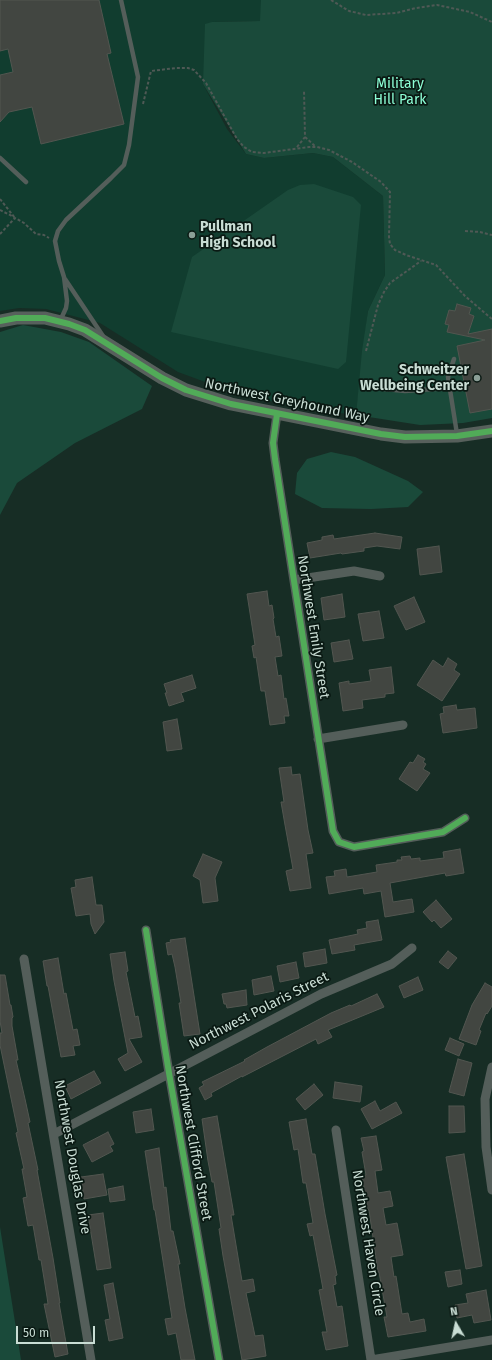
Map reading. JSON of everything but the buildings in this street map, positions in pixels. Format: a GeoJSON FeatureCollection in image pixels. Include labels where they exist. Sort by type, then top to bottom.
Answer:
{"type":"FeatureCollection","features":[{"type":"Feature","properties":{"kind":"street","name":"Northwest Greyhound Way"},"geometry":{"type":"LineString","coordinates":[[0,321],[16,318],[35,318],[60,321],[85,330],[162,378],[186,390],[231,404],[381,434],[405,437],[457,436],[492,430]]}},
{"type":"Feature","properties":{"kind":"street","name":"Northwest Emily Street"},"geometry":{"type":"LineString","coordinates":[[277,414],[273,443],[333,830],[339,842],[354,846],[444,832],[465,818]]}},
{"type":"Feature","properties":{"kind":"street"},"geometry":{"type":"LineString","coordinates":[[294,580],[354,571],[380,576]]}},
{"type":"Feature","properties":{"kind":"street"},"geometry":{"type":"LineString","coordinates":[[318,739],[403,725]]}},
{"type":"Feature","properties":{"kind":"street","name":"Northwest Clifford Street"},"geometry":{"type":"LineString","coordinates":[[146,930],[169,1073],[219,1360]]}},
{"type":"Feature","properties":{"kind":"street","name":"Northwest Polaris Street"},"geometry":{"type":"LineString","coordinates":[[54,1134],[320,994],[392,964],[412,948]]}},
{"type":"Feature","properties":{"kind":"street","name":"Northwest Douglas Drive"},"geometry":{"type":"LineString","coordinates":[[24,959],[91,1360]]}},
{"type":"Feature","properties":{"kind":"street"},"geometry":{"type":"LineString","coordinates":[[492,1068],[485,1099],[485,1106],[486,1147],[492,1190]]}},
{"type":"Feature","properties":{"kind":"street","name":"Northwest Haven Circle"},"geometry":{"type":"LineString","coordinates":[[336,1130],[371,1360]]}},
{"type":"Feature","properties":{"kind":"street"},"geometry":{"type":"LineString","coordinates":[[371,1360],[492,1340]]}},
{"type":"Feature","properties":{"kind":"lane"},"geometry":{"type":"LineString","coordinates":[[60,321],[66,308],[67,301],[64,277],[55,241],[58,231],[66,220],[124,165],[129,145],[138,77],[121,0]]}},
{"type":"Feature","properties":{"kind":"lane"},"geometry":{"type":"LineString","coordinates":[[0,158],[26,182]]}},
{"type":"Feature","properties":{"kind":"lane"},"geometry":{"type":"LineString","coordinates":[[64,277],[108,344]]}},
{"type":"Feature","properties":{"kind":"lane"},"geometry":{"type":"LineString","coordinates":[[454,359],[448,377],[457,436]]}},
{"type":"Feature","properties":{"kind":"lane"},"geometry":{"type":"LineString","coordinates":[[384,389],[405,391],[450,388]]}},
{"type":"Feature","properties":{"kind":"path"},"geometry":{"type":"LineString","coordinates":[[331,0],[349,10],[366,15],[396,13],[437,5],[470,12],[492,22]]}},
{"type":"Feature","properties":{"kind":"path"},"geometry":{"type":"LineString","coordinates":[[142,108],[151,71],[188,68],[194,70],[206,83],[237,139],[244,147],[252,152],[264,153],[296,148],[317,147],[329,150],[352,162],[381,182],[390,192],[390,244],[395,250],[406,256],[436,265],[465,296],[492,319]]}},
{"type":"Feature","properties":{"kind":"path"},"geometry":{"type":"LineString","coordinates":[[296,148],[305,138],[304,90]]}},
{"type":"Feature","properties":{"kind":"path"},"geometry":{"type":"LineString","coordinates":[[305,138],[317,147]]}},
{"type":"Feature","properties":{"kind":"path"},"geometry":{"type":"LineString","coordinates":[[0,199],[15,218]]}},
{"type":"Feature","properties":{"kind":"path"},"geometry":{"type":"LineString","coordinates":[[0,210],[24,223],[36,234],[44,235],[55,241]]}},
{"type":"Feature","properties":{"kind":"path"},"geometry":{"type":"LineString","coordinates":[[0,234],[15,218]]}},
{"type":"Feature","properties":{"kind":"path"},"geometry":{"type":"LineString","coordinates":[[465,231],[492,235]]}},
{"type":"Feature","properties":{"kind":"path"},"geometry":{"type":"LineString","coordinates":[[366,351],[378,305],[384,292],[390,283],[421,261]]}},
{"type":"Feature","properties":{"kind":"shaded area","name":"Pullman High School"},"geometry":{"type":"Polygon","coordinates":[[[0,0],[261,0],[261,21],[212,22],[203,84],[227,129],[246,154],[264,158],[313,153],[333,157],[383,196],[385,275],[368,311],[356,415],[301,408],[235,393],[178,372],[100,323],[46,309],[19,308],[0,311],[0,0]]]}},
{"type":"Feature","properties":{"kind":"green space","name":"Military Hill Park"},"geometry":{"type":"Polygon","coordinates":[[[261,0],[492,0],[492,418],[463,423],[420,425],[356,415],[362,351],[368,311],[385,275],[383,196],[333,157],[313,153],[264,158],[246,154],[203,84],[205,24],[212,22],[260,21],[261,0]]]}},
{"type":"Feature","properties":{"kind":"green space"},"geometry":{"type":"Polygon","coordinates":[[[314,184],[353,197],[361,205],[346,362],[338,369],[171,332],[192,257],[288,190],[300,185],[314,184]]]}},
{"type":"Feature","properties":{"kind":"green space"},"geometry":{"type":"Polygon","coordinates":[[[23,325],[61,332],[89,342],[152,386],[142,409],[75,443],[17,483],[0,515],[0,332],[23,325]]]}},
{"type":"Feature","properties":{"kind":"green space"},"geometry":{"type":"Polygon","coordinates":[[[331,452],[355,457],[408,481],[423,492],[408,507],[371,509],[322,508],[295,494],[297,473],[307,459],[331,452]]]}},
{"type":"Feature","properties":{"kind":"green space"},"geometry":{"type":"Polygon","coordinates":[[[0,1227],[21,1360],[0,1360],[0,1227]]]}},
{"type":"Feature","properties":{"kind":"cycle path"},"geometry":{"type":"LineString","coordinates":[[0,321],[16,318],[45,318],[69,324],[85,330],[162,378],[186,390],[231,404],[381,434],[405,437],[457,436],[492,431]]}},
{"type":"Feature","properties":{"kind":"cycle path"},"geometry":{"type":"LineString","coordinates":[[277,414],[273,443],[275,459],[333,831],[339,842],[354,847],[443,832],[465,818]]}},
{"type":"Feature","properties":{"kind":"cycle path"},"geometry":{"type":"LineString","coordinates":[[146,930],[169,1073],[219,1360]]}},
{"type":"Feature","properties":{"kind":"place","name":"Pullman High School"},"geometry":{"type":"Point","coordinates":[192,235]}},
{"type":"Feature","properties":{"kind":"place","name":"Schweitzer Wellbeing Center"},"geometry":{"type":"Point","coordinates":[477,378]}}]}
